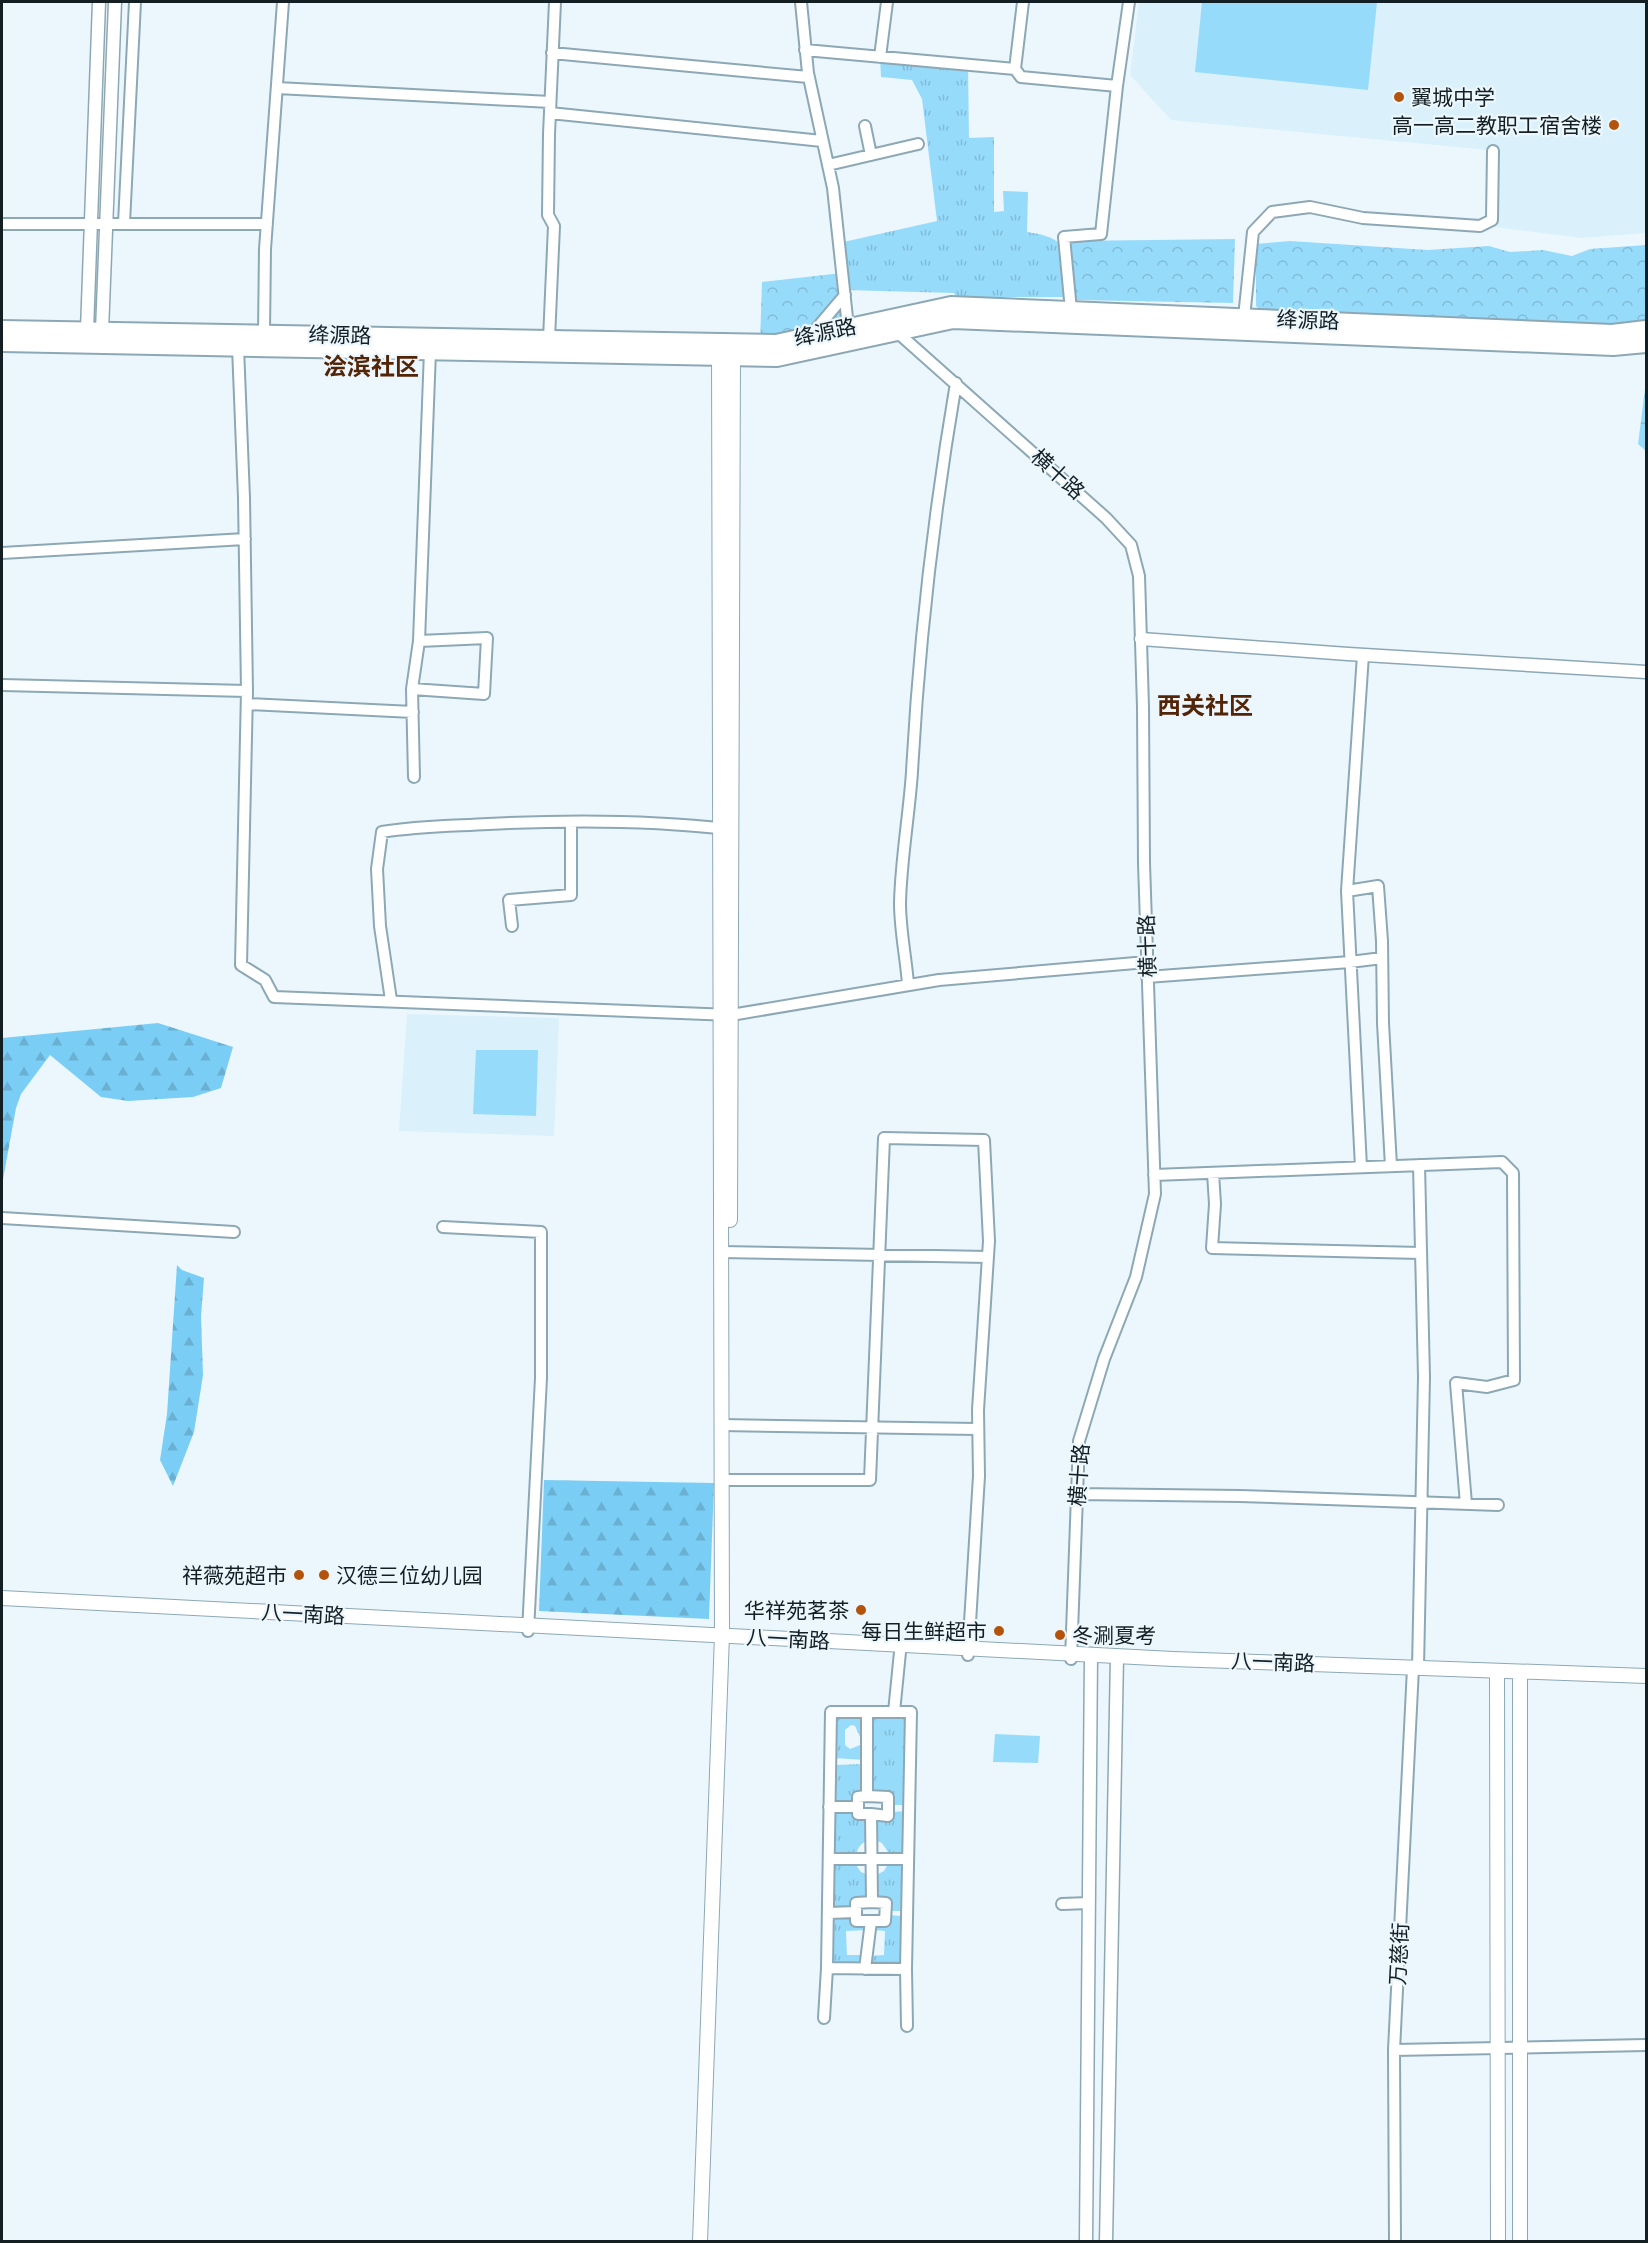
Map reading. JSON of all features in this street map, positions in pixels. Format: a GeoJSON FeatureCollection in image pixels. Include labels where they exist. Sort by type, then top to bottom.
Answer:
{"type":"FeatureCollection","features":[{"type":"Feature","properties":{"kind":"highway","name":"绛源路"},"geometry":{"type":"LineString","coordinates":[[2,343],[430,351],[726,349],[776,343],[951,305],[1612,333],[1647,329]]}},
{"type":"Feature","properties":{"kind":"highway","name":"绛源路"},"geometry":{"type":"LineString","coordinates":[[2,329],[549,339],[726,349],[777,358],[953,320],[1613,347],[1647,344]]}},
{"type":"Feature","properties":{"kind":"main road"},"geometry":{"type":"LineString","coordinates":[[709,2241],[725,1638],[726,349]]}},
{"type":"Feature","properties":{"kind":"main road","name":"八一南路"},"geometry":{"type":"LineString","coordinates":[[2,1598],[900,1648],[1497,1674],[1647,1676]]}},
{"type":"Feature","properties":{"kind":"main road","name":"八一南路"},"geometry":{"type":"LineString","coordinates":[[2,1606],[528,1628]]}},
{"type":"Feature","properties":{"kind":"main road"},"geometry":{"type":"LineString","coordinates":[[700,2241],[725,1638]]}},
{"type":"Feature","properties":{"kind":"main road"},"geometry":{"type":"LineString","coordinates":[[1497,1674],[1498,2241]]}},
{"type":"Feature","properties":{"kind":"main road"},"geometry":{"type":"LineString","coordinates":[[1520,1674],[1520,2241]]}},
{"type":"Feature","properties":{"kind":"main road","name":"八一南路"},"geometry":{"type":"LineString","coordinates":[[1520,1674],[1647,1681]]}},
{"type":"Feature","properties":{"kind":"street"},"geometry":{"type":"LineString","coordinates":[[94,330],[92,223],[99,2]]}},
{"type":"Feature","properties":{"kind":"street"},"geometry":{"type":"LineString","coordinates":[[94,330],[108,223],[115,2]]}},
{"type":"Feature","properties":{"kind":"street"},"geometry":{"type":"LineString","coordinates":[[124,223],[135,2]]}},
{"type":"Feature","properties":{"kind":"street"},"geometry":{"type":"LineString","coordinates":[[264,333],[267,224],[283,2]]}},
{"type":"Feature","properties":{"kind":"street"},"geometry":{"type":"LineString","coordinates":[[549,339],[554,226],[548,215],[555,2]]}},
{"type":"Feature","properties":{"kind":"street"},"geometry":{"type":"LineString","coordinates":[[801,2],[808,77],[832,188],[848,327]]}},
{"type":"Feature","properties":{"kind":"street"},"geometry":{"type":"LineString","coordinates":[[880,57],[887,2]]}},
{"type":"Feature","properties":{"kind":"street"},"geometry":{"type":"LineString","coordinates":[[1023,2],[1015,69],[1021,77],[1117,86]]}},
{"type":"Feature","properties":{"kind":"street"},"geometry":{"type":"LineString","coordinates":[[1071,310],[1065,237],[1101,234],[1117,86],[1129,2]]}},
{"type":"Feature","properties":{"kind":"street"},"geometry":{"type":"LineString","coordinates":[[805,50],[1015,69]]}},
{"type":"Feature","properties":{"kind":"street"},"geometry":{"type":"LineString","coordinates":[[552,53],[808,77]]}},
{"type":"Feature","properties":{"kind":"street"},"geometry":{"type":"LineString","coordinates":[[277,88],[550,108],[822,141]]}},
{"type":"Feature","properties":{"kind":"street"},"geometry":{"type":"LineString","coordinates":[[865,126],[871,155]]}},
{"type":"Feature","properties":{"kind":"street"},"geometry":{"type":"LineString","coordinates":[[828,165],[918,144]]}},
{"type":"Feature","properties":{"kind":"street"},"geometry":{"type":"LineString","coordinates":[[1244,317],[1253,232],[1272,212],[1310,207],[1363,218],[1480,226],[1492,220],[1494,151]]}},
{"type":"Feature","properties":{"kind":"street"},"geometry":{"type":"LineString","coordinates":[[2,224],[267,224]]}},
{"type":"Feature","properties":{"kind":"street"},"geometry":{"type":"LineString","coordinates":[[810,336],[845,295]]}},
{"type":"Feature","properties":{"kind":"street","name":"横十路"},"geometry":{"type":"LineString","coordinates":[[897,332],[1106,518],[1131,545],[1139,576],[1147,962],[1155,1194],[1136,1277],[1104,1359],[1079,1441],[1072,1656]]}},
{"type":"Feature","properties":{"kind":"street"},"geometry":{"type":"LineString","coordinates":[[238,347],[245,539],[247,691],[241,965],[265,980],[274,997],[726,1015],[908,984],[1147,962]]}},
{"type":"Feature","properties":{"kind":"street"},"geometry":{"type":"LineString","coordinates":[[414,777],[412,689],[419,641],[430,351]]}},
{"type":"Feature","properties":{"kind":"street"},"geometry":{"type":"LineString","coordinates":[[908,984],[900,905],[904,833],[910,800],[915,716],[938,488],[956,383]]}},
{"type":"Feature","properties":{"kind":"street"},"geometry":{"type":"LineString","coordinates":[[2,553],[245,539]]}},
{"type":"Feature","properties":{"kind":"street"},"geometry":{"type":"LineString","coordinates":[[412,689],[484,694],[486,638],[419,641]]}},
{"type":"Feature","properties":{"kind":"street"},"geometry":{"type":"LineString","coordinates":[[1141,639],[1647,672]]}},
{"type":"Feature","properties":{"kind":"street"},"geometry":{"type":"LineString","coordinates":[[1361,1167],[1347,891],[1363,655]]}},
{"type":"Feature","properties":{"kind":"street"},"geometry":{"type":"LineString","coordinates":[[2,685],[247,691]]}},
{"type":"Feature","properties":{"kind":"street"},"geometry":{"type":"LineString","coordinates":[[247,704],[413,712]]}},
{"type":"Feature","properties":{"kind":"street"},"geometry":{"type":"LineString","coordinates":[[391,1000],[380,926],[377,869],[382,832],[417,826],[537,821],[628,822],[726,829]]}},
{"type":"Feature","properties":{"kind":"street"},"geometry":{"type":"LineString","coordinates":[[512,926],[509,900],[571,895],[571,822]]}},
{"type":"Feature","properties":{"kind":"street"},"geometry":{"type":"LineString","coordinates":[[1347,891],[1378,885],[1391,1166]]}},
{"type":"Feature","properties":{"kind":"street"},"geometry":{"type":"LineString","coordinates":[[1148,977],[1382,958]]}},
{"type":"Feature","properties":{"kind":"street"},"geometry":{"type":"LineString","coordinates":[[725,1480],[870,1480],[884,1138],[984,1140],[988,1257],[977,1429],[979,1476],[969,1651]]}},
{"type":"Feature","properties":{"kind":"street"},"geometry":{"type":"LineString","coordinates":[[1154,1175],[1502,1162],[1513,1173],[1514,1380],[1487,1387],[1456,1383],[1466,1504]]}},
{"type":"Feature","properties":{"kind":"street","name":"万慈街"},"geometry":{"type":"LineString","coordinates":[[1395,2241],[1394,2050],[1422,1503],[1424,1377],[1419,1165]]}},
{"type":"Feature","properties":{"kind":"street"},"geometry":{"type":"LineString","coordinates":[[1213,1173],[1215,1204],[1212,1248],[1421,1253]]}},
{"type":"Feature","properties":{"kind":"street"},"geometry":{"type":"LineString","coordinates":[[2,1218],[234,1232]]}},
{"type":"Feature","properties":{"kind":"street"},"geometry":{"type":"LineString","coordinates":[[443,1227],[541,1232],[541,1379],[528,1628]]}},
{"type":"Feature","properties":{"kind":"street"},"geometry":{"type":"LineString","coordinates":[[725,1252],[988,1257]]}},
{"type":"Feature","properties":{"kind":"street"},"geometry":{"type":"LineString","coordinates":[[725,1425],[977,1429]]}},
{"type":"Feature","properties":{"kind":"street"},"geometry":{"type":"LineString","coordinates":[[1077,1494],[1240,1496],[1498,1505]]}},
{"type":"Feature","properties":{"kind":"street"},"geometry":{"type":"LineString","coordinates":[[890,1712],[894,1712],[900,1648]]}},
{"type":"Feature","properties":{"kind":"street"},"geometry":{"type":"LineString","coordinates":[[1086,2241],[1091,1657]]}},
{"type":"Feature","properties":{"kind":"street"},"geometry":{"type":"LineString","coordinates":[[1106,2241],[1117,1658]]}},
{"type":"Feature","properties":{"kind":"street"},"geometry":{"type":"LineString","coordinates":[[824,2018],[827,1968],[831,1712],[911,1712],[908,1787],[907,2026]]}},
{"type":"Feature","properties":{"kind":"street"},"geometry":{"type":"LineString","coordinates":[[867,1712],[867,1797]]}},
{"type":"Feature","properties":{"kind":"street"},"geometry":{"type":"LineString","coordinates":[[858,1797],[867,1797],[888,1797],[888,1816],[858,1814],[858,1797]]}},
{"type":"Feature","properties":{"kind":"street"},"geometry":{"type":"LineString","coordinates":[[829,1808],[858,1807]]}},
{"type":"Feature","properties":{"kind":"street"},"geometry":{"type":"LineString","coordinates":[[888,1807],[909,1807]]}},
{"type":"Feature","properties":{"kind":"street"},"geometry":{"type":"LineString","coordinates":[[871,1814],[872,1902]]}},
{"type":"Feature","properties":{"kind":"street"},"geometry":{"type":"LineString","coordinates":[[829,1859],[908,1859]]}},
{"type":"Feature","properties":{"kind":"street"},"geometry":{"type":"LineString","coordinates":[[872,1902],[886,1903],[885,1921],[856,1921],[856,1903],[872,1902]]}},
{"type":"Feature","properties":{"kind":"street"},"geometry":{"type":"LineString","coordinates":[[1062,1904],[1089,1903]]}},
{"type":"Feature","properties":{"kind":"street"},"geometry":{"type":"LineString","coordinates":[[828,1913],[856,1912]]}},
{"type":"Feature","properties":{"kind":"street"},"geometry":{"type":"LineString","coordinates":[[885,1914],[907,1914]]}},
{"type":"Feature","properties":{"kind":"street"},"geometry":{"type":"LineString","coordinates":[[865,1969],[871,1921]]}},
{"type":"Feature","properties":{"kind":"street"},"geometry":{"type":"LineString","coordinates":[[827,1968],[906,1969]]}},
{"type":"Feature","properties":{"kind":"street"},"geometry":{"type":"LineString","coordinates":[[1394,2050],[1647,2046]]}},
{"type":"Feature","properties":{"kind":"shaded area","name":"翼城中学"},"geometry":{"type":"Polygon","coordinates":[[[1139,2],[1646,2],[1646,233],[1582,238],[1495,227],[1499,151],[1171,120],[1130,75],[1139,2]]]}},
{"type":"Feature","properties":{"kind":"shaded area"},"geometry":{"type":"Polygon","coordinates":[[[407,1014],[559,1018],[554,1136],[399,1131],[407,1014]]]}},
{"type":"Feature","properties":{"kind":"green space"},"geometry":{"type":"Polygon","coordinates":[[[1202,2],[1377,2],[1368,90],[1195,72],[1202,2]]]}},
{"type":"Feature","properties":{"kind":"green space"},"geometry":{"type":"Polygon","coordinates":[[[880,57],[968,65],[969,138],[994,137],[994,212],[1004,211],[1003,191],[1028,192],[1027,232],[1050,237],[1061,245],[1064,297],[956,297],[954,293],[844,290],[839,243],[937,221],[922,99],[912,80],[881,77],[880,57]]]}},
{"type":"Feature","properties":{"kind":"green space"},"geometry":{"type":"Polygon","coordinates":[[[1235,239],[1233,303],[1077,300],[1072,283],[1069,241],[1235,239]]]}},
{"type":"Feature","properties":{"kind":"green space"},"geometry":{"type":"Polygon","coordinates":[[[1290,241],[1428,250],[1489,246],[1510,252],[1543,250],[1572,256],[1590,249],[1646,245],[1646,323],[1609,327],[1261,311],[1256,306],[1256,244],[1290,241]]]}},
{"type":"Feature","properties":{"kind":"green space"},"geometry":{"type":"Polygon","coordinates":[[[842,273],[848,327],[760,343],[762,282],[842,273]]]}},
{"type":"Feature","properties":{"kind":"green space"},"geometry":{"type":"Polygon","coordinates":[[[1646,381],[1646,451],[1638,444],[1646,381]]]}},
{"type":"Feature","properties":{"kind":"green space"},"geometry":{"type":"Polygon","coordinates":[[[158,1023],[233,1047],[221,1088],[193,1097],[128,1101],[101,1097],[50,1055],[21,1094],[16,1108],[2,1185],[2,1038],[158,1023]]]}},
{"type":"Feature","properties":{"kind":"green space"},"geometry":{"type":"Polygon","coordinates":[[[476,1050],[538,1050],[536,1116],[473,1114],[476,1050]]]}},
{"type":"Feature","properties":{"kind":"green space"},"geometry":{"type":"Polygon","coordinates":[[[177,1265],[182,1270],[204,1278],[201,1316],[203,1375],[194,1432],[173,1486],[160,1460],[167,1414],[177,1265]]]}},
{"type":"Feature","properties":{"kind":"green space"},"geometry":{"type":"Polygon","coordinates":[[[544,1480],[714,1483],[709,1619],[539,1611],[544,1480]]]}},
{"type":"Feature","properties":{"kind":"green space"},"geometry":{"type":"Polygon","coordinates":[[[865,1717],[865,1737],[860,1737],[855,1726],[851,1725],[845,1730],[845,1745],[850,1749],[865,1740],[865,1760],[834,1758],[833,1719],[865,1717]]]}},
{"type":"Feature","properties":{"kind":"green space"},"geometry":{"type":"Polygon","coordinates":[[[869,1719],[907,1719],[905,1805],[891,1805],[871,1794],[869,1719]]]}},
{"type":"Feature","properties":{"kind":"green space"},"geometry":{"type":"Polygon","coordinates":[[[995,1734],[1040,1736],[1038,1763],[993,1762],[995,1734]]]}},
{"type":"Feature","properties":{"kind":"green space"},"geometry":{"type":"Polygon","coordinates":[[[864,1764],[864,1794],[855,1805],[832,1804],[833,1765],[864,1764]]]}},
{"type":"Feature","properties":{"kind":"green space"},"geometry":{"type":"Polygon","coordinates":[[[832,1810],[855,1810],[869,1816],[870,1840],[860,1845],[856,1856],[831,1857],[832,1810]]]}},
{"type":"Feature","properties":{"kind":"green space"},"geometry":{"type":"Polygon","coordinates":[[[906,1811],[904,1856],[890,1855],[882,1843],[875,1840],[874,1818],[892,1812],[906,1811]]]}},
{"type":"Feature","properties":{"kind":"green space"},"geometry":{"type":"Polygon","coordinates":[[[831,1861],[853,1861],[861,1872],[869,1875],[869,1899],[854,1909],[830,1910],[831,1861]]]}},
{"type":"Feature","properties":{"kind":"green space"},"geometry":{"type":"Polygon","coordinates":[[[904,1863],[904,1911],[889,1911],[874,1901],[874,1876],[884,1871],[888,1864],[904,1863]]]}},
{"type":"Feature","properties":{"kind":"green space"},"geometry":{"type":"Polygon","coordinates":[[[854,1914],[869,1923],[869,1930],[846,1931],[847,1955],[863,1955],[861,1964],[831,1963],[834,1929],[830,1925],[831,1915],[854,1914]]]}},
{"type":"Feature","properties":{"kind":"green space"},"geometry":{"type":"Polygon","coordinates":[[[888,1915],[901,1916],[901,1964],[869,1964],[869,1956],[884,1955],[885,1931],[873,1930],[873,1923],[888,1915]]]}},
{"type":"Feature","properties":{"kind":"place","name":"翼城中学"},"geometry":{"type":"Point","coordinates":[1399,97]}},
{"type":"Feature","properties":{"kind":"place","name":"高一高二教职工宿舍楼"},"geometry":{"type":"Point","coordinates":[1614,125]}},
{"type":"Feature","properties":{"kind":"place","name":"祥薇苑超市"},"geometry":{"type":"Point","coordinates":[299,1575]}},
{"type":"Feature","properties":{"kind":"place","name":"汉德三位幼儿园"},"geometry":{"type":"Point","coordinates":[324,1575]}},
{"type":"Feature","properties":{"kind":"place","name":"华祥苑茗茶"},"geometry":{"type":"Point","coordinates":[861,1610]}},
{"type":"Feature","properties":{"kind":"place","name":"每日生鲜超市"},"geometry":{"type":"Point","coordinates":[999,1631]}},
{"type":"Feature","properties":{"kind":"place","name":"冬涮夏考"},"geometry":{"type":"Point","coordinates":[1060,1635]}},
{"type":"Feature","properties":{"kind":"district","name":"浍滨社区"},"geometry":{"type":"Point","coordinates":[371,366]}},
{"type":"Feature","properties":{"kind":"district","name":"西关社区"},"geometry":{"type":"Point","coordinates":[1205,705]}}]}
